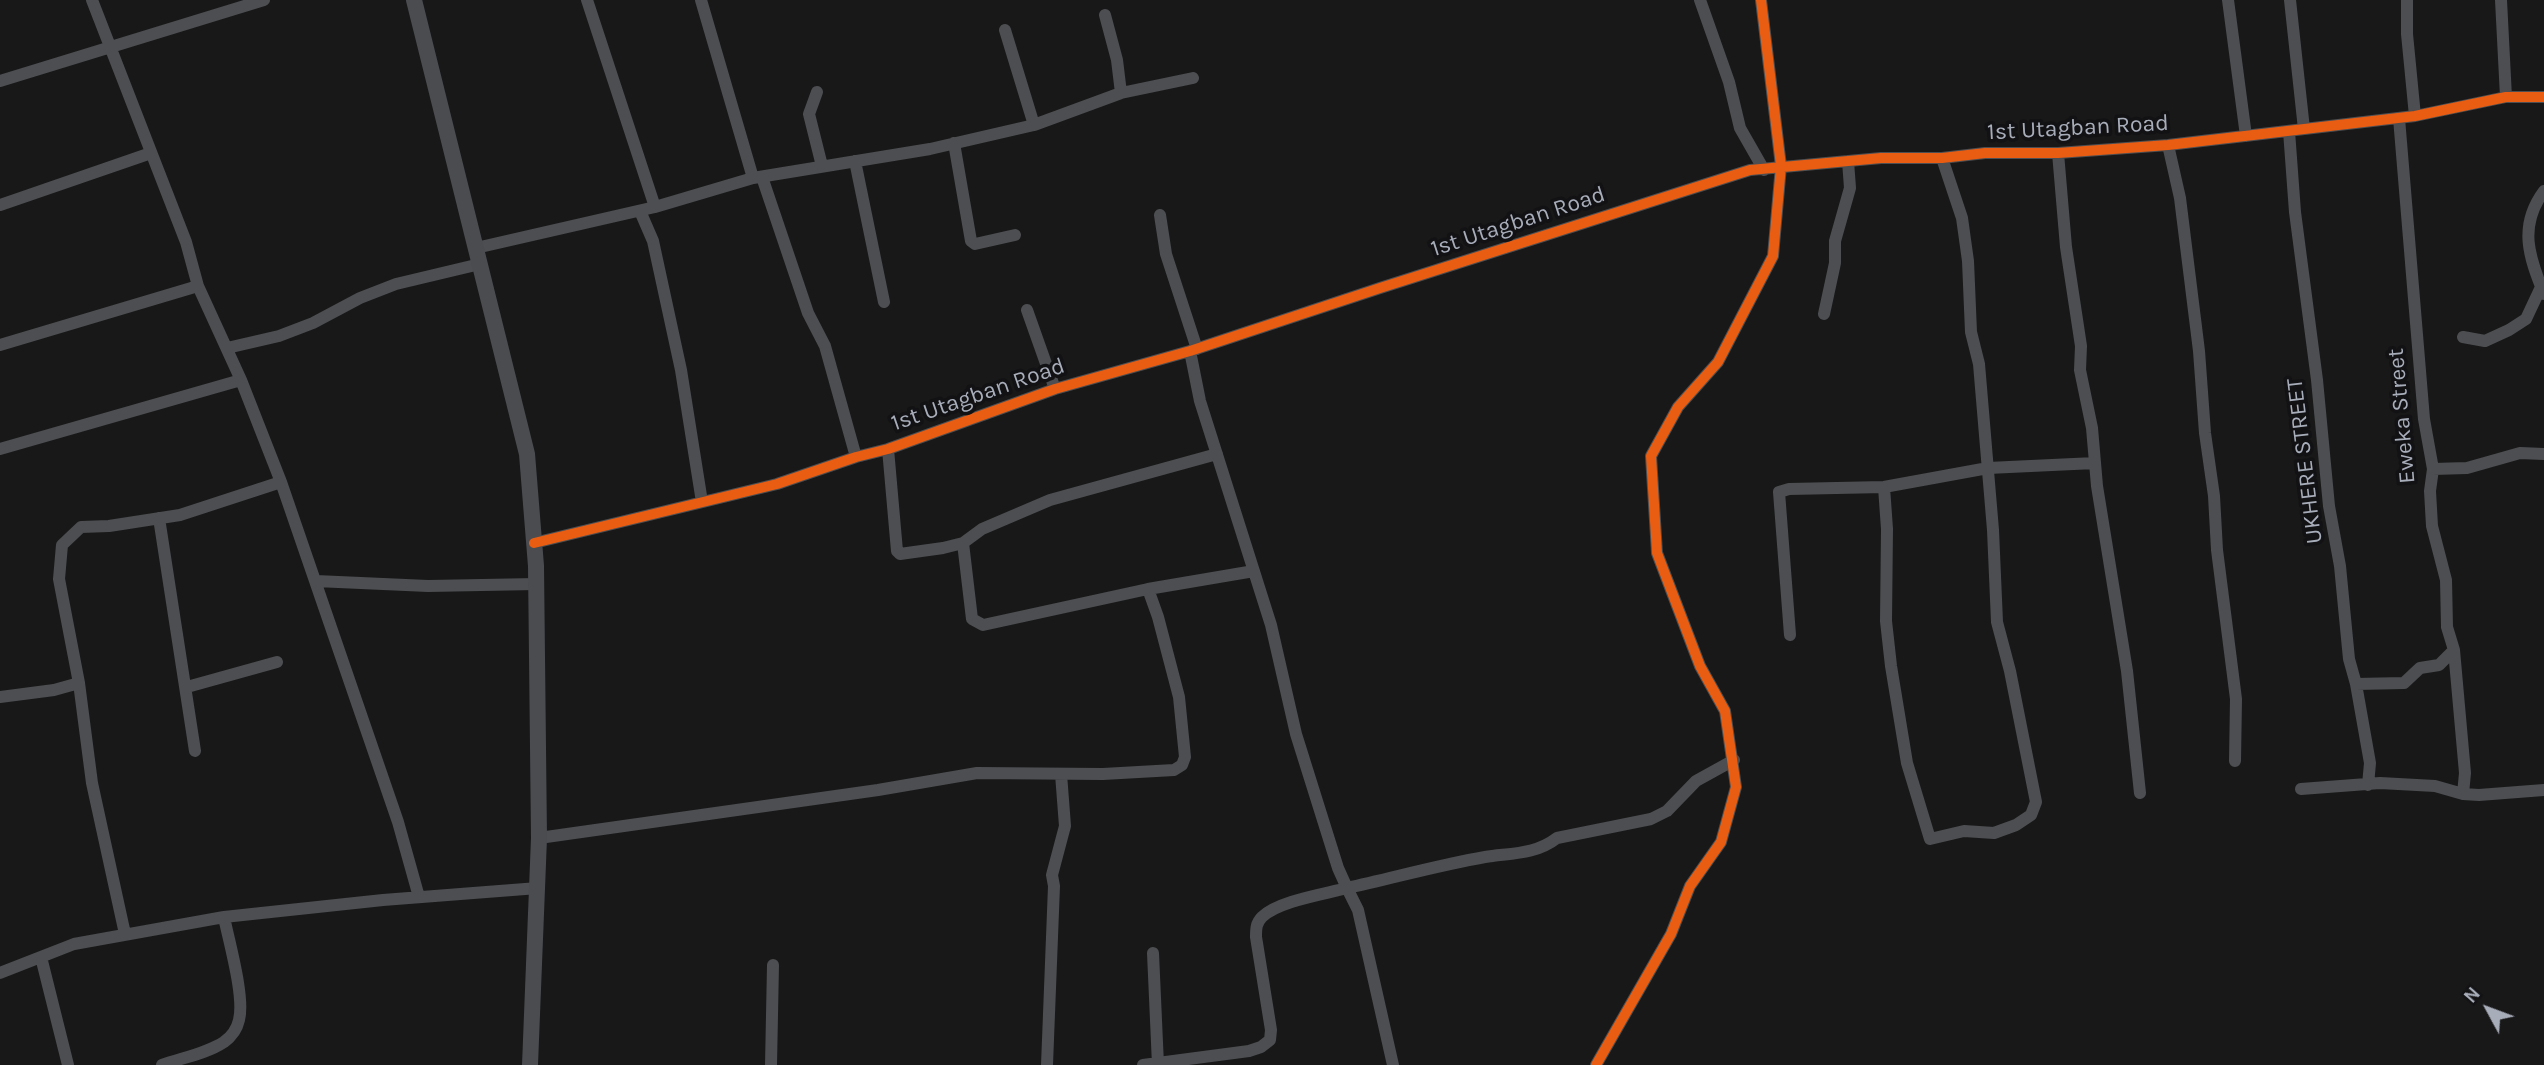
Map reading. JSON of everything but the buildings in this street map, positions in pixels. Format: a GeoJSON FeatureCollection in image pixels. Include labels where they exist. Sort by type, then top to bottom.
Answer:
{"type":"FeatureCollection","features":[{"type":"Feature","properties":{"kind":"main road"},"geometry":{"type":"LineString","coordinates":[[414,0],[527,454],[536,584],[539,838],[530,1065]]}},
{"type":"Feature","properties":{"kind":"street"},"geometry":{"type":"LineString","coordinates":[[92,0],[186,242],[198,286],[242,380],[281,482],[398,822],[419,897]]}},
{"type":"Feature","properties":{"kind":"street"},"geometry":{"type":"LineString","coordinates":[[0,81],[264,0]]}},
{"type":"Feature","properties":{"kind":"street"},"geometry":{"type":"LineString","coordinates":[[587,0],[655,207]]}},
{"type":"Feature","properties":{"kind":"street"},"geometry":{"type":"LineString","coordinates":[[701,0],[758,178],[808,313],[825,346],[856,457]]}},
{"type":"Feature","properties":{"kind":"street"},"geometry":{"type":"LineString","coordinates":[[1700,0],[1729,82],[1740,128],[1764,170]]}},
{"type":"Feature","properties":{"kind":"street"},"geometry":{"type":"LineString","coordinates":[[1596,1065],[1671,934],[1690,886],[1721,842],[1736,787],[1725,711],[1700,666],[1657,553],[1651,456],[1678,407],[1718,362],[1773,256],[1781,166],[1760,0]]}},
{"type":"Feature","properties":{"kind":"street"},"geometry":{"type":"LineString","coordinates":[[2228,0],[2246,136]]}},
{"type":"Feature","properties":{"kind":"street"},"geometry":{"type":"LineString","coordinates":[[2290,0],[2304,129]]}},
{"type":"Feature","properties":{"kind":"street"},"geometry":{"type":"LineString","coordinates":[[2407,0],[2407,34],[2415,116]]}},
{"type":"Feature","properties":{"kind":"street"},"geometry":{"type":"LineString","coordinates":[[2501,0],[2506,97]]}},
{"type":"Feature","properties":{"kind":"street"},"geometry":{"type":"LineString","coordinates":[[1105,15],[1117,60],[1121,93]]}},
{"type":"Feature","properties":{"kind":"street"},"geometry":{"type":"LineString","coordinates":[[1005,30],[1034,125]]}},
{"type":"Feature","properties":{"kind":"street"},"geometry":{"type":"LineString","coordinates":[[227,348],[279,336],[313,323],[360,298],[478,256],[758,178],[954,143],[1034,125],[1121,93],[1193,78]]}},
{"type":"Feature","properties":{"kind":"street"},"geometry":{"type":"LineString","coordinates":[[817,92],[809,114],[822,166]]}},
{"type":"Feature","properties":{"kind":"street","name":"1st Utagban Road"},"geometry":{"type":"LineString","coordinates":[[534,543],[777,484],[888,449],[1055,388],[1193,350],[1750,170],[1849,161],[1942,158],[1985,153],[2058,153],[2168,145],[2415,116],[2506,97],[2544,97]]}},
{"type":"Feature","properties":{"kind":"street","name":"Eweka Street"},"geometry":{"type":"LineString","coordinates":[[2399,118],[2424,419],[2433,469],[2430,491],[2432,526],[2446,580],[2447,627],[2454,650],[2465,773],[2463,793]]}},
{"type":"Feature","properties":{"kind":"street","name":"UKHERE STREET"},"geometry":{"type":"LineString","coordinates":[[2289,131],[2295,212],[2317,380],[2329,506],[2340,566],[2349,659],[2370,763],[2368,785]]}},
{"type":"Feature","properties":{"kind":"street"},"geometry":{"type":"LineString","coordinates":[[954,143],[971,240],[975,244],[1015,235]]}},
{"type":"Feature","properties":{"kind":"street"},"geometry":{"type":"LineString","coordinates":[[2168,145],[2180,198],[2199,351],[2217,550],[2236,699],[2235,761]]}},
{"type":"Feature","properties":{"kind":"street"},"geometry":{"type":"LineString","coordinates":[[0,205],[151,153]]}},
{"type":"Feature","properties":{"kind":"street"},"geometry":{"type":"LineString","coordinates":[[2058,153],[2066,247],[2081,346],[2080,370],[2092,428],[2127,671],[2140,793]]}},
{"type":"Feature","properties":{"kind":"street"},"geometry":{"type":"LineString","coordinates":[[1884,487],[1887,529],[1886,621],[1891,666],[1907,763],[1930,839],[1964,831],[1994,833],[2016,825],[2031,815],[2036,802],[2010,671],[1997,622],[1988,468],[1979,365],[1971,332],[1968,261],[1962,218],[1942,158]]}},
{"type":"Feature","properties":{"kind":"street"},"geometry":{"type":"LineString","coordinates":[[855,161],[884,302]]}},
{"type":"Feature","properties":{"kind":"street"},"geometry":{"type":"LineString","coordinates":[[1824,314],[1835,263],[1835,241],[1850,188],[1849,161]]}},
{"type":"Feature","properties":{"kind":"street"},"geometry":{"type":"LineString","coordinates":[[2463,337],[2485,341],[2509,330],[2526,319],[2543,290],[2530,260],[2529,238],[2531,215],[2544,191]]}},
{"type":"Feature","properties":{"kind":"street"},"geometry":{"type":"LineString","coordinates":[[640,211],[653,241],[681,370],[702,502]]}},
{"type":"Feature","properties":{"kind":"street"},"geometry":{"type":"LineString","coordinates":[[1160,215],[1166,254],[1193,350],[1200,401],[1271,625],[1296,734],[1338,868],[1358,910],[1394,1065]]}},
{"type":"Feature","properties":{"kind":"street"},"geometry":{"type":"LineString","coordinates":[[0,345],[198,286]]}},
{"type":"Feature","properties":{"kind":"street"},"geometry":{"type":"LineString","coordinates":[[1027,310],[1055,388]]}},
{"type":"Feature","properties":{"kind":"street"},"geometry":{"type":"LineString","coordinates":[[0,449],[242,380]]}},
{"type":"Feature","properties":{"kind":"street"},"geometry":{"type":"LineString","coordinates":[[888,449],[897,551],[900,554],[963,543],[982,529],[1050,499],[1217,454]]}},
{"type":"Feature","properties":{"kind":"street"},"geometry":{"type":"LineString","coordinates":[[2433,469],[2468,468],[2520,453],[2544,454]]}},
{"type":"Feature","properties":{"kind":"street"},"geometry":{"type":"LineString","coordinates":[[1790,635],[1779,492],[1789,489],[1884,487],[1988,468],[2095,463]]}},
{"type":"Feature","properties":{"kind":"street"},"geometry":{"type":"LineString","coordinates":[[125,934],[92,783],[79,683],[59,579],[62,545],[81,527],[109,526],[180,515],[281,482]]}},
{"type":"Feature","properties":{"kind":"street"},"geometry":{"type":"LineString","coordinates":[[159,518],[195,751]]}},
{"type":"Feature","properties":{"kind":"street"},"geometry":{"type":"LineString","coordinates":[[963,543],[972,619],[983,625],[1148,589],[1254,571]]}},
{"type":"Feature","properties":{"kind":"street"},"geometry":{"type":"LineString","coordinates":[[316,581],[428,586],[536,584]]}},
{"type":"Feature","properties":{"kind":"street"},"geometry":{"type":"LineString","coordinates":[[539,838],[878,790],[977,773],[1103,774],[1174,770],[1182,765],[1185,757],[1179,697],[1148,589]]}},
{"type":"Feature","properties":{"kind":"street"},"geometry":{"type":"LineString","coordinates":[[2356,684],[2404,683],[2420,668],[2439,665],[2454,650]]}},
{"type":"Feature","properties":{"kind":"street"},"geometry":{"type":"LineString","coordinates":[[187,687],[276,662]]}},
{"type":"Feature","properties":{"kind":"street"},"geometry":{"type":"LineString","coordinates":[[0,697],[54,690],[79,683]]}},
{"type":"Feature","properties":{"kind":"street"},"geometry":{"type":"LineString","coordinates":[[1143,1065],[1249,1051],[1270,1041],[1271,1030],[1256,925],[1274,908],[1347,888],[1485,857],[1524,853],[1545,847],[1557,838],[1651,819],[1667,811],[1696,781],[1734,760]]}},
{"type":"Feature","properties":{"kind":"street"},"geometry":{"type":"LineString","coordinates":[[1047,1065],[1054,886],[1052,875],[1065,826],[1061,774]]}},
{"type":"Feature","properties":{"kind":"street"},"geometry":{"type":"LineString","coordinates":[[2301,789],[2334,785],[2414,784],[2463,793],[2544,790]]}},
{"type":"Feature","properties":{"kind":"street"},"geometry":{"type":"LineString","coordinates":[[0,973],[74,944],[224,917],[538,888]]}},
{"type":"Feature","properties":{"kind":"street"},"geometry":{"type":"LineString","coordinates":[[162,1065],[218,1046],[231,1036],[237,1027],[240,999],[224,917]]}},
{"type":"Feature","properties":{"kind":"street"},"geometry":{"type":"LineString","coordinates":[[1153,953],[1158,1064]]}},
{"type":"Feature","properties":{"kind":"street"},"geometry":{"type":"LineString","coordinates":[[41,957],[68,1065]]}},
{"type":"Feature","properties":{"kind":"street"},"geometry":{"type":"LineString","coordinates":[[771,1065],[773,965]]}},
{"type":"Feature","properties":{"kind":"cycle path"},"geometry":{"type":"LineString","coordinates":[[1596,1065],[1671,934],[1690,886],[1721,842],[1736,787],[1725,711],[1700,666],[1657,553],[1651,456],[1678,407],[1718,362],[1773,256],[1781,166],[1761,0]]}},
{"type":"Feature","properties":{"kind":"cycle path"},"geometry":{"type":"LineString","coordinates":[[534,543],[777,484],[888,449],[1055,389],[1190,351],[1750,170],[1881,158],[2058,153],[2168,145],[2415,116],[2506,97],[2544,97]]}}]}
